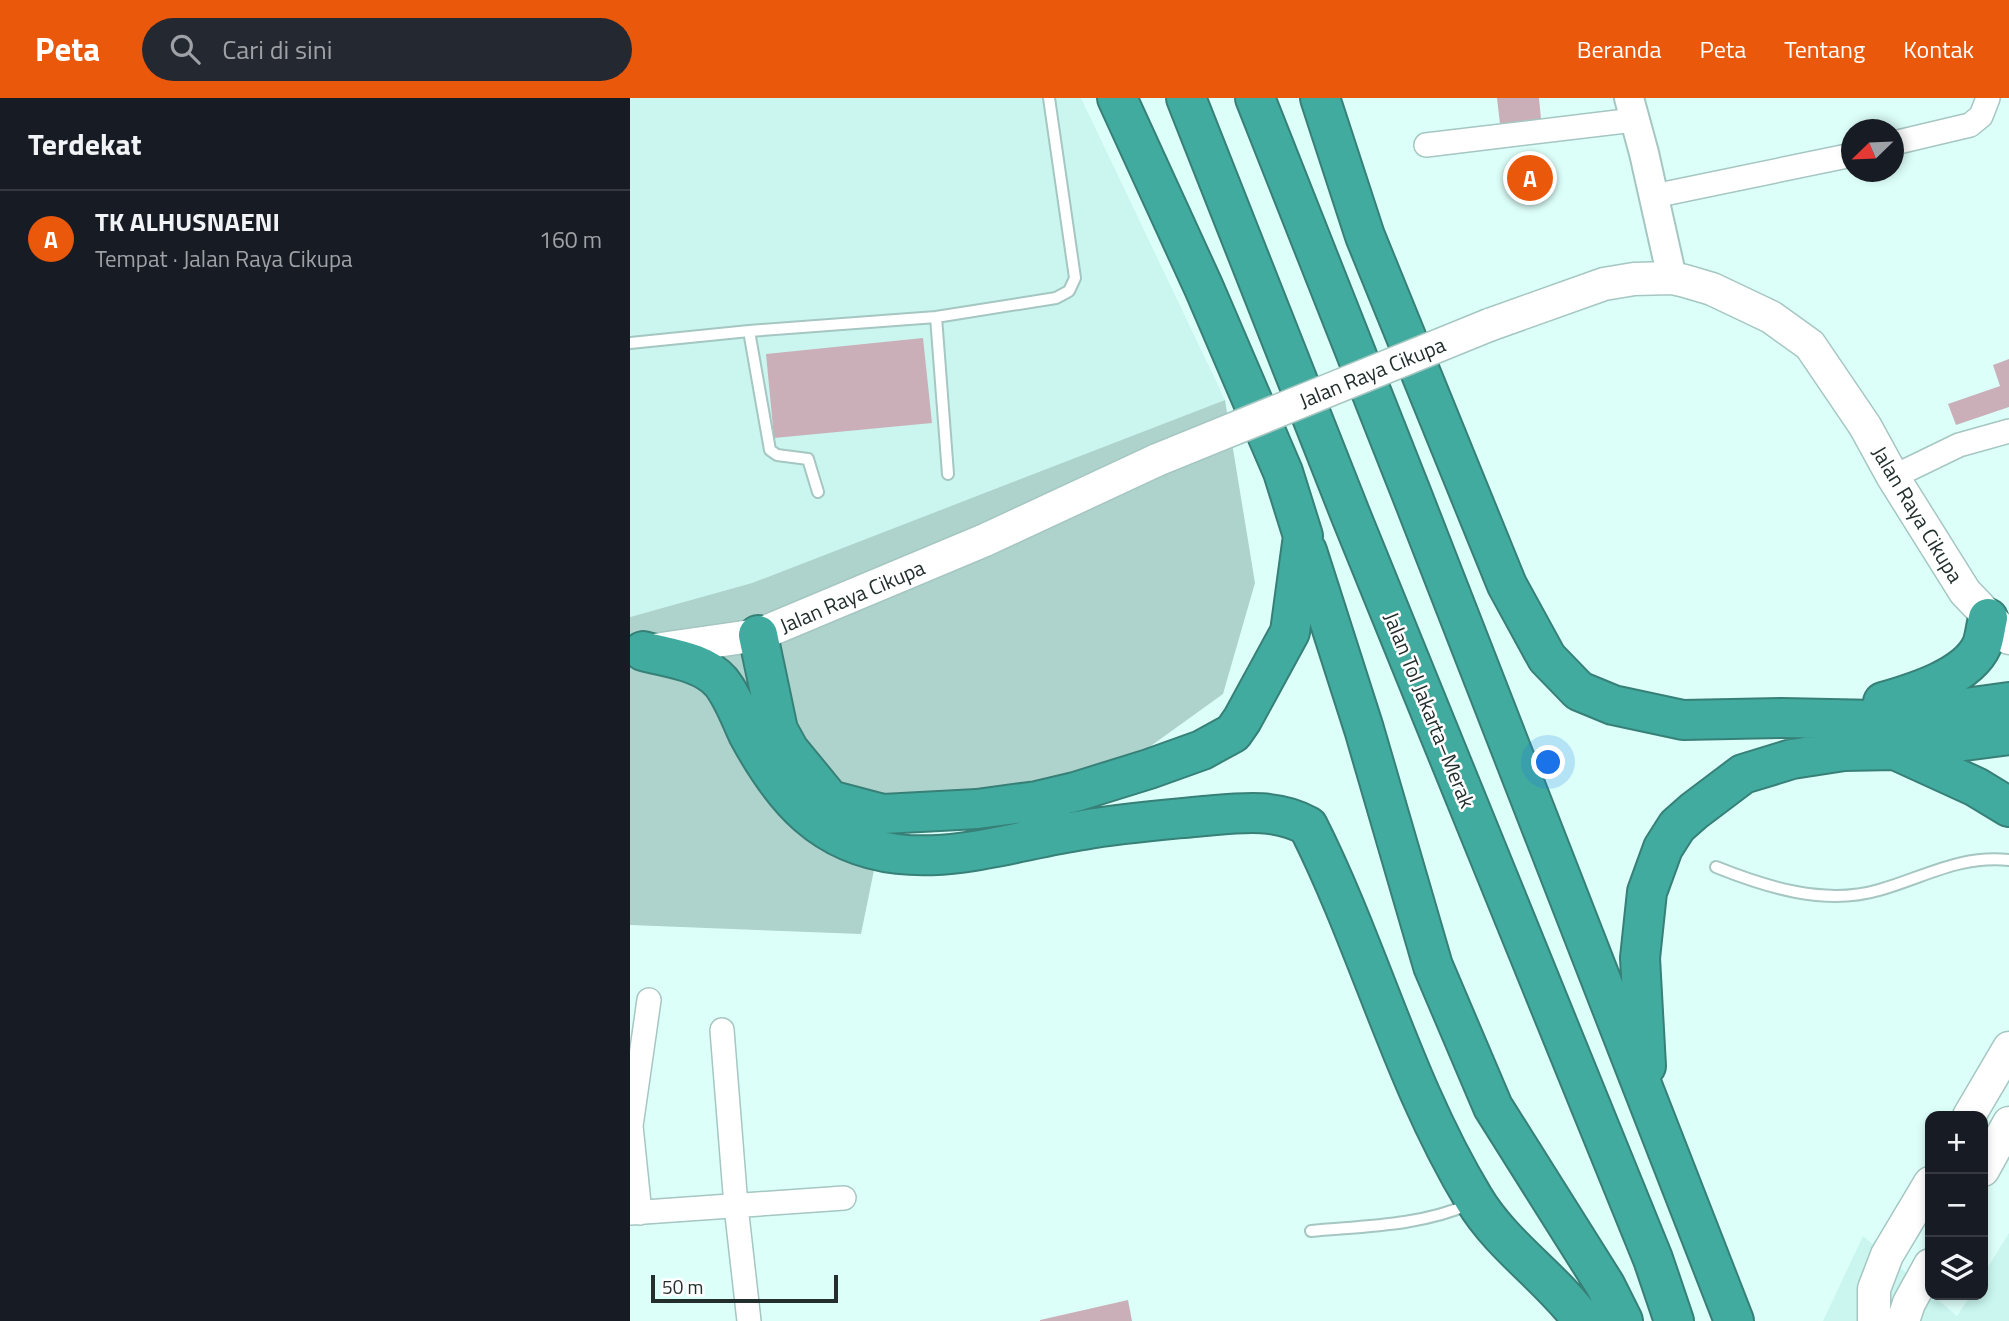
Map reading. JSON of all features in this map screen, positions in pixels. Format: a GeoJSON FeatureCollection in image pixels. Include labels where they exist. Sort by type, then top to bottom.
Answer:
{"type":"FeatureCollection","features":[{"type":"Feature","properties":{"kind":"highway"},"geometry":{"type":"LineString","coordinates":[[1117,98],[1204,288],[1283,472],[1364,729],[1433,966],[1493,1107],[1605,1284],[1623,1321]]}},
{"type":"Feature","properties":{"kind":"highway","name":"Jalan Tol Jakarta–Merak"},"geometry":{"type":"LineString","coordinates":[[1186,98],[1351,516],[1653,1259],[1674,1321]]}},
{"type":"Feature","properties":{"kind":"highway"},"geometry":{"type":"LineString","coordinates":[[1255,98],[1418,507],[1734,1321]]}},
{"type":"Feature","properties":{"kind":"highway"},"geometry":{"type":"LineString","coordinates":[[1320,98],[1365,236],[1507,585],[1547,658],[1579,691],[1613,705],[1683,720],[1878,720],[2009,702]]}},
{"type":"Feature","properties":{"kind":"highway"},"geometry":{"type":"LineString","coordinates":[[758,635],[778,730],[789,750],[830,800],[883,814],[977,809],[1037,801],[1149,769],[1202,750],[1233,733],[1271,671],[1290,632],[1303,536]]}},
{"type":"Feature","properties":{"kind":"highway"},"geometry":{"type":"LineString","coordinates":[[1816,719],[1931,687],[1970,660],[2002,629]]}},
{"type":"Feature","properties":{"kind":"highway"},"geometry":{"type":"LineString","coordinates":[[637,652],[697,665],[720,681],[767,768],[792,802],[825,831],[859,846],[898,854],[939,855],[1083,830],[1241,813],[1281,814],[1308,826],[1331,873],[1432,1120],[1475,1202],[1505,1239],[1583,1321]]}},
{"type":"Feature","properties":{"kind":"highway"},"geometry":{"type":"LineString","coordinates":[[1648,1099],[1640,958],[1645,905],[1663,848],[1677,826],[1743,774],[1792,759],[1844,751],[1895,750],[2009,735]]}},
{"type":"Feature","properties":{"kind":"highway"},"geometry":{"type":"LineString","coordinates":[[1895,750],[1976,787],[2009,807]]}},
{"type":"Feature","properties":{"kind":"main road","name":"Jalan Raya Cikupa"},"geometry":{"type":"LineString","coordinates":[[637,652],[758,635],[985,540],[1157,460],[1489,325],[1604,284],[1634,279],[1672,278],[1712,289],[1742,302],[1771,317],[1810,345],[1865,426],[1893,477],[1965,592],[2002,629],[2009,650]]}},
{"type":"Feature","properties":{"kind":"main road"},"geometry":{"type":"LineString","coordinates":[[1974,1111],[2000,1085],[2009,1048]]}},
{"type":"Feature","properties":{"kind":"main road"},"geometry":{"type":"LineString","coordinates":[[1988,1161],[2009,1124]]}},
{"type":"Feature","properties":{"kind":"main road"},"geometry":{"type":"LineString","coordinates":[[1874,1321],[1874,1289],[1887,1255],[1925,1191]]}},
{"type":"Feature","properties":{"kind":"main road"},"geometry":{"type":"LineString","coordinates":[[1903,1321],[1909,1303],[1925,1274]]}},
{"type":"Feature","properties":{"kind":"street"},"geometry":{"type":"LineString","coordinates":[[1904,141],[1970,125],[1981,116],[1986,99]]}},
{"type":"Feature","properties":{"kind":"street"},"geometry":{"type":"LineString","coordinates":[[1426,145],[1632,109],[1672,278]]}},
{"type":"Feature","properties":{"kind":"street"},"geometry":{"type":"LineString","coordinates":[[1654,196],[1841,157]]}},
{"type":"Feature","properties":{"kind":"street"},"geometry":{"type":"LineString","coordinates":[[1893,477],[1959,445],[2009,430]]}},
{"type":"Feature","properties":{"kind":"street"},"geometry":{"type":"LineString","coordinates":[[649,1000],[631,1126],[635,1213],[844,1198]]}},
{"type":"Feature","properties":{"kind":"street"},"geometry":{"type":"LineString","coordinates":[[722,1030],[736,1206],[749,1321]]}},
{"type":"Feature","properties":{"kind":"lane"},"geometry":{"type":"LineString","coordinates":[[630,343],[936,317],[1056,298],[1069,291],[1075,278],[1049,98]]}},
{"type":"Feature","properties":{"kind":"lane"},"geometry":{"type":"LineString","coordinates":[[936,317],[948,474]]}},
{"type":"Feature","properties":{"kind":"lane"},"geometry":{"type":"LineString","coordinates":[[750,331],[770,449],[777,455],[808,459],[818,492]]}},
{"type":"Feature","properties":{"kind":"lane"},"geometry":{"type":"LineString","coordinates":[[1716,867],[1754,882],[1821,896],[1850,896],[1879,890],[1972,860],[2009,860]]}},
{"type":"Feature","properties":{"kind":"lane"},"geometry":{"type":"LineString","coordinates":[[1311,1231],[1432,1218],[1475,1202]]}},
{"type":"Feature","properties":{"kind":"shaded area"},"geometry":{"type":"Polygon","coordinates":[[[630,98],[1081,98],[1225,400],[752,583],[630,617],[630,98]]]}},
{"type":"Feature","properties":{"kind":"shaded area"},"geometry":{"type":"Polygon","coordinates":[[[1225,400],[1255,583],[1223,694],[1123,766],[884,821],[861,934],[630,925],[630,617],[752,583],[1225,400]]]}},
{"type":"Feature","properties":{"kind":"shaded area"},"geometry":{"type":"Polygon","coordinates":[[[2009,1233],[2009,1321],[1823,1321],[1863,1236],[1925,1289],[1925,1300],[1938,1300],[1957,1316],[1968,1300],[1988,1300],[1988,1267],[2009,1233]]]}},
{"type":"Feature","properties":{"kind":"building"},"geometry":{"type":"Polygon","coordinates":[[[1497,98],[1539,98],[1541,119],[1500,124],[1497,98]]]}},
{"type":"Feature","properties":{"kind":"building"},"geometry":{"type":"Polygon","coordinates":[[[1537,152],[1544,201],[1523,204],[1517,155],[1537,152]]]}},
{"type":"Feature","properties":{"kind":"building"},"geometry":{"type":"Polygon","coordinates":[[[923,338],[932,423],[774,438],[766,354],[923,338]]]}},
{"type":"Feature","properties":{"kind":"building"},"geometry":{"type":"Polygon","coordinates":[[[2009,359],[2009,407],[1956,425],[1948,404],[2000,386],[1993,365],[2009,359]]]}},
{"type":"Feature","properties":{"kind":"building"},"geometry":{"type":"Polygon","coordinates":[[[1128,1300],[1132,1321],[1040,1321],[1040,1320],[1128,1300]]]}},
{"type":"Feature","properties":{"kind":"place","name":"TK ALHUSNAENI"},"geometry":{"type":"Point","coordinates":[1530,178]}}]}
